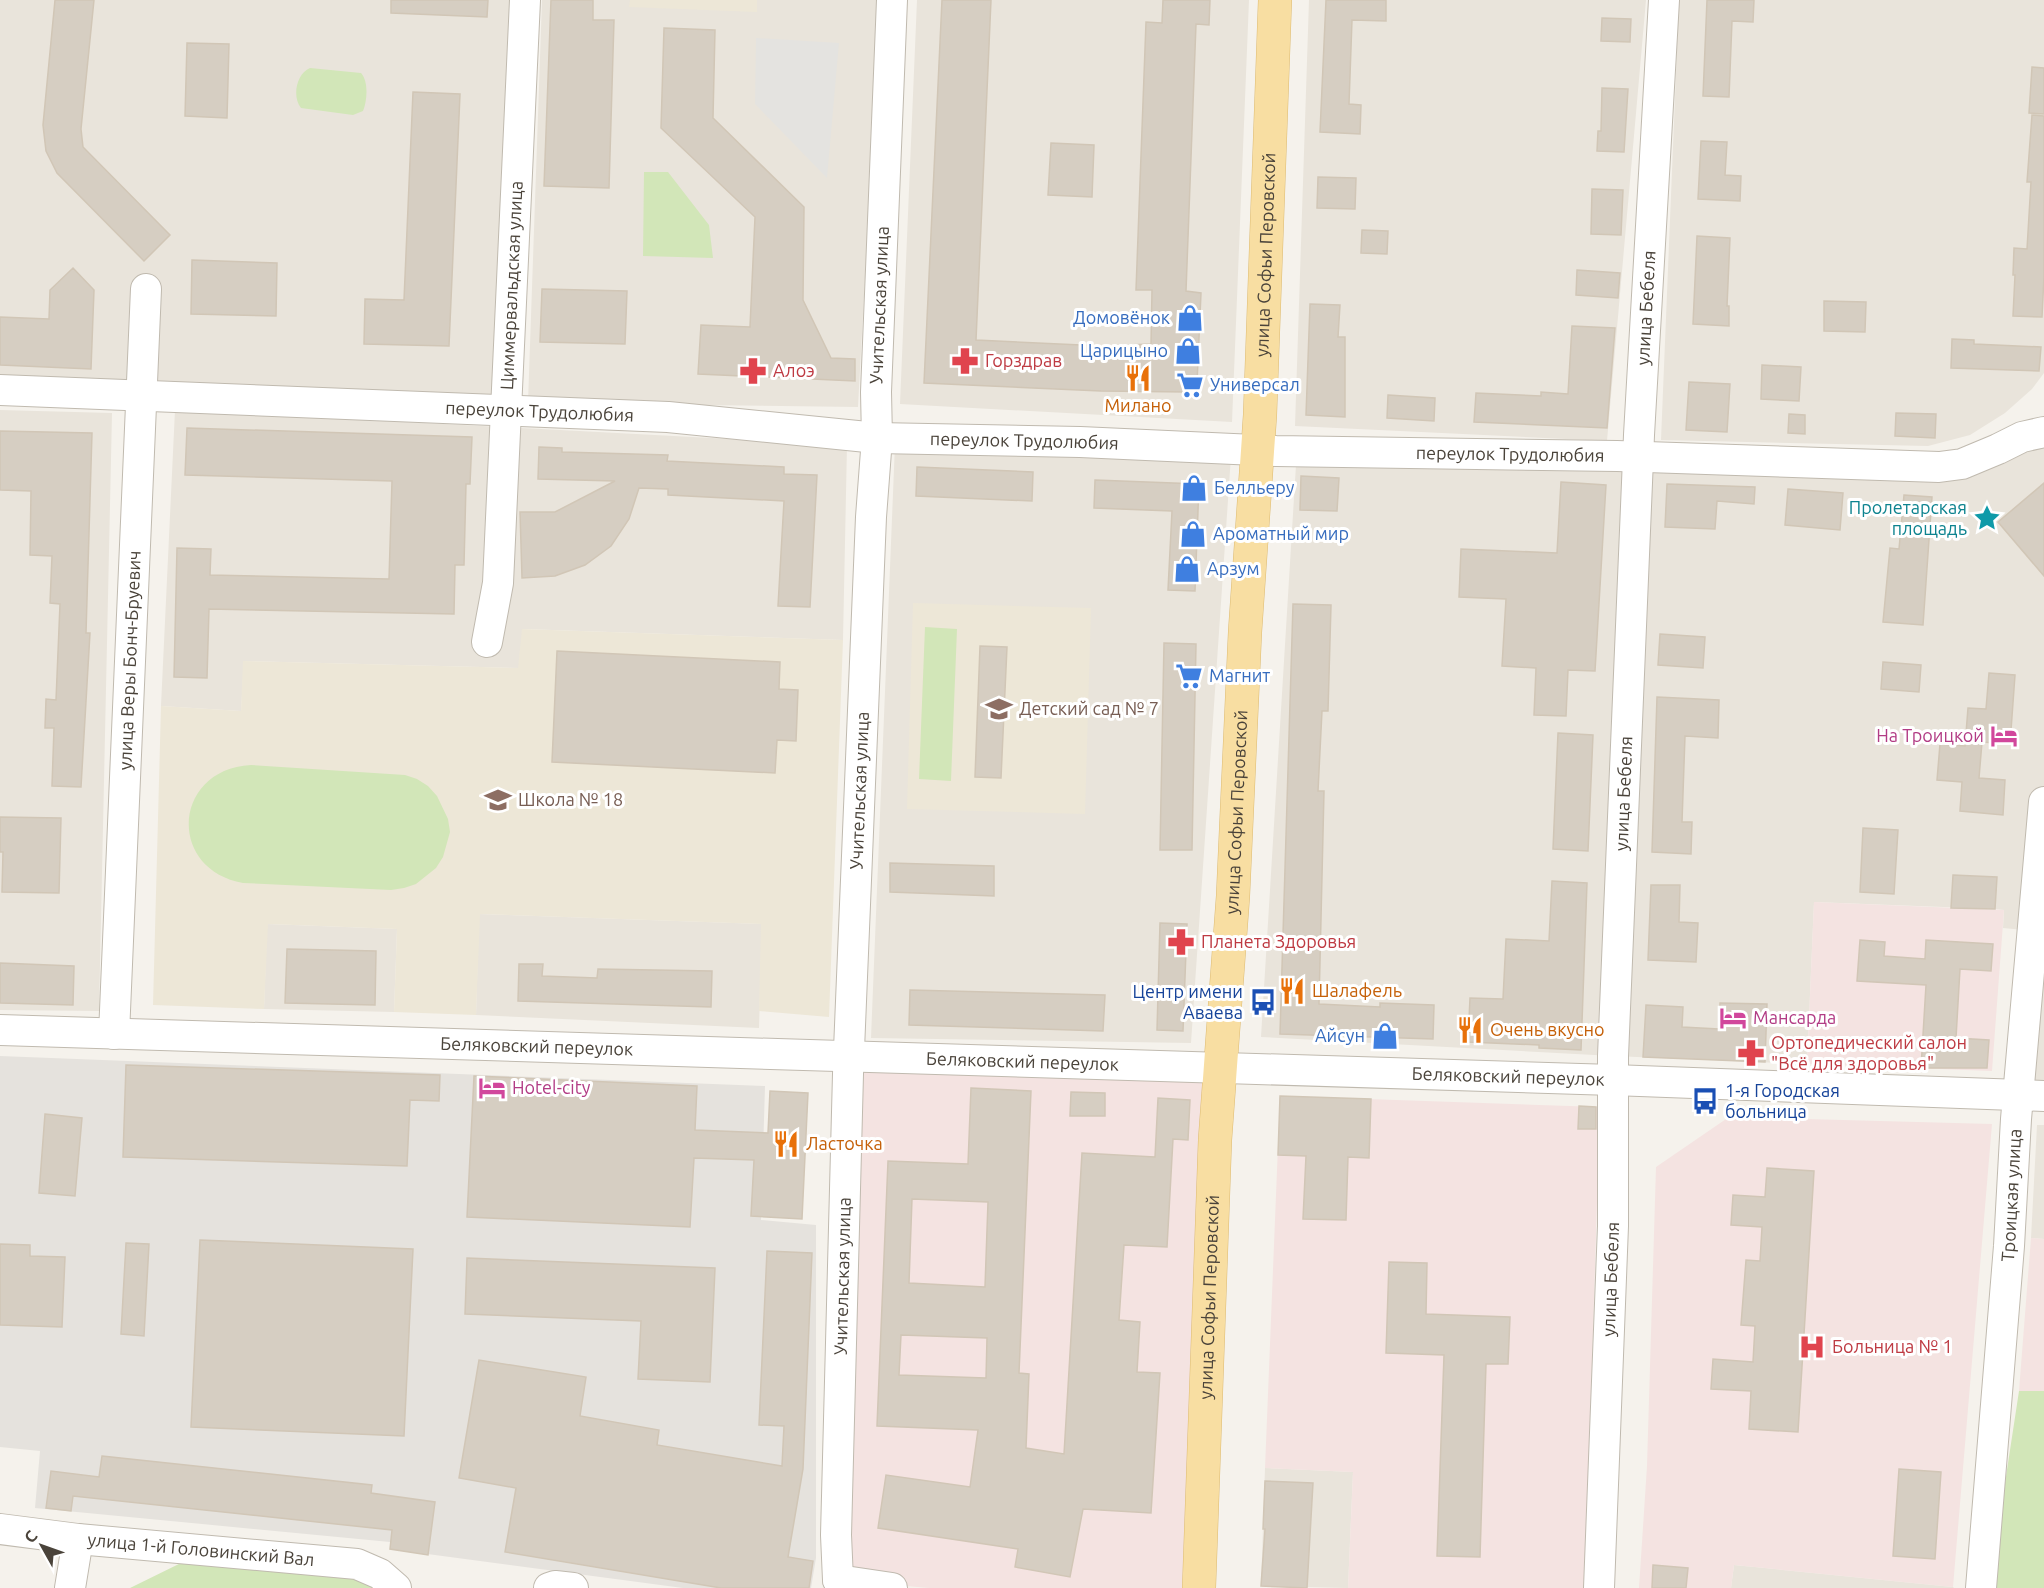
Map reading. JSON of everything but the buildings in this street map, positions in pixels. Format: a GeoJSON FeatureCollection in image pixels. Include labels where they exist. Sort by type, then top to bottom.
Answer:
{"type":"FeatureCollection","features":[{"type":"Feature","properties":{"kind":"main road","name":"улица Софьи Перовской"},"geometry":{"type":"LineString","coordinates":[[1267,451],[1275,0]]}},
{"type":"Feature","properties":{"kind":"main road","name":"улица Софьи Перовской"},"geometry":{"type":"LineString","coordinates":[[1221,1588],[1233,896],[1245,632],[1267,451],[1294,0]]}},
{"type":"Feature","properties":{"kind":"main road","name":"улица Софьи Перовской"},"geometry":{"type":"LineString","coordinates":[[1199,1588],[1215,1140],[1230,1069]]}},
{"type":"Feature","properties":{"kind":"street","name":"Циммервальдская улица"},"geometry":{"type":"LineString","coordinates":[[487,642],[498,584],[525,0]]}},
{"type":"Feature","properties":{"kind":"street","name":"Учительская улица"},"geometry":{"type":"LineString","coordinates":[[835,1584],[849,1057],[871,517],[877,438],[876,392],[892,0]]}},
{"type":"Feature","properties":{"kind":"street","name":"улица Бебеля"},"geometry":{"type":"LineString","coordinates":[[1599,1588],[1613,1226],[1613,1080],[1638,457],[1665,0]]}},
{"type":"Feature","properties":{"kind":"street","name":"улица Веры Бонч-Бруевич"},"geometry":{"type":"LineString","coordinates":[[114,1034],[146,289]]}},
{"type":"Feature","properties":{"kind":"street","name":"переулок Трудолюбия"},"geometry":{"type":"LineString","coordinates":[[0,390],[668,417],[877,438],[1080,442],[1267,451],[1638,457],[1939,467],[1962,464],[2033,434]]}},
{"type":"Feature","properties":{"kind":"street"},"geometry":{"type":"LineString","coordinates":[[2033,434],[2044,407]]}},
{"type":"Feature","properties":{"kind":"street","name":"Троицкая улица"},"geometry":{"type":"LineString","coordinates":[[1981,1588],[2009,1246],[2031,1096],[2044,802]]}},
{"type":"Feature","properties":{"kind":"street","name":"Беляковский переулок"},"geometry":{"type":"LineString","coordinates":[[0,1030],[1613,1080],[2031,1096]]}},
{"type":"Feature","properties":{"kind":"street","name":"улица 1-й Головинский Вал"},"geometry":{"type":"LineString","coordinates":[[0,1529],[78,1539],[357,1563],[380,1574],[396,1588]]}},
{"type":"Feature","properties":{"kind":"street"},"geometry":{"type":"LineString","coordinates":[[70,1588],[78,1539]]}},
{"type":"Feature","properties":{"kind":"street"},"geometry":{"type":"LineString","coordinates":[[835,1584],[892,1588]]}},
{"type":"Feature","properties":{"kind":"street"},"geometry":{"type":"LineString","coordinates":[[549,1588],[555,1586],[573,1588]]}},
{"type":"Feature","properties":{"kind":"shaded area"},"geometry":{"type":"Polygon","coordinates":[[[0,0],[512,0],[496,403],[0,380],[0,0]]]}},
{"type":"Feature","properties":{"kind":"shaded area"},"geometry":{"type":"Polygon","coordinates":[[[542,0],[880,0],[858,407],[528,403],[542,0]]]}},
{"type":"Feature","properties":{"kind":"shaded area"},"geometry":{"type":"Polygon","coordinates":[[[630,0],[757,0],[757,12],[629,7],[630,0]]]}},
{"type":"Feature","properties":{"kind":"shaded area"},"geometry":{"type":"Polygon","coordinates":[[[917,0],[1249,0],[1232,422],[900,404],[917,0]]]}},
{"type":"Feature","properties":{"kind":"shaded area"},"geometry":{"type":"Polygon","coordinates":[[[1309,0],[1646,0],[1607,441],[1295,426],[1309,0]]]}},
{"type":"Feature","properties":{"kind":"shaded area"},"geometry":{"type":"Polygon","coordinates":[[[1679,0],[2044,0],[2044,373],[2032,389],[2005,413],[1970,435],[1928,446],[1661,440],[1679,0]]]}},
{"type":"Feature","properties":{"kind":"shaded area"},"geometry":{"type":"Polygon","coordinates":[[[756,38],[839,43],[827,178],[755,104],[756,38]]]}},
{"type":"Feature","properties":{"kind":"shaded area"},"geometry":{"type":"Polygon","coordinates":[[[0,410],[112,413],[99,1011],[0,1010],[0,410]]]}},
{"type":"Feature","properties":{"kind":"shaded area"},"geometry":{"type":"Polygon","coordinates":[[[175,410],[847,445],[843,640],[523,629],[519,668],[244,661],[241,711],[161,706],[175,410]]]}},
{"type":"Feature","properties":{"kind":"shaded area"},"geometry":{"type":"Polygon","coordinates":[[[2044,432],[2044,1096],[2018,1095],[2034,931],[2003,928],[2004,910],[1995,909],[1814,902],[1807,1064],[1261,1037],[1296,465],[1939,467],[2044,432]]]}},
{"type":"Feature","properties":{"kind":"shaded area"},"geometry":{"type":"Polygon","coordinates":[[[895,444],[1231,456],[1191,1043],[871,1038],[895,444]]]}},
{"type":"Feature","properties":{"kind":"shaded area","name":"Детский сад № 7"},"geometry":{"type":"Polygon","coordinates":[[[913,603],[1091,608],[1085,814],[907,809],[913,603]]]}},
{"type":"Feature","properties":{"kind":"shaded area","name":"Школа № 18"},"geometry":{"type":"Polygon","coordinates":[[[522,629],[843,640],[829,1017],[759,1011],[761,924],[480,914],[476,1015],[394,1012],[397,929],[268,924],[264,1009],[153,1005],[161,706],[241,711],[243,661],[518,668],[522,629]]]}},
{"type":"Feature","properties":{"kind":"shaded area"},"geometry":{"type":"Polygon","coordinates":[[[1814,902],[2004,910],[1992,1071],[1807,1064],[1814,902]]]}},
{"type":"Feature","properties":{"kind":"shaded area"},"geometry":{"type":"Polygon","coordinates":[[[479,914],[762,924],[759,1028],[476,1015],[479,914]]]}},
{"type":"Feature","properties":{"kind":"shaded area"},"geometry":{"type":"Polygon","coordinates":[[[267,924],[397,929],[394,1012],[264,1009],[267,924]]]}},
{"type":"Feature","properties":{"kind":"shaded area"},"geometry":{"type":"Polygon","coordinates":[[[0,1056],[765,1086],[761,1220],[816,1225],[816,1558],[811,1588],[683,1588],[390,1549],[390,1542],[35,1508],[40,1451],[0,1447],[0,1056]]]}},
{"type":"Feature","properties":{"kind":"shaded area"},"geometry":{"type":"Polygon","coordinates":[[[849,1057],[1206,1069],[1182,1588],[929,1588],[838,1580],[849,1057]]]}},
{"type":"Feature","properties":{"kind":"shaded area"},"geometry":{"type":"Polygon","coordinates":[[[1280,1096],[1600,1107],[1585,1588],[1348,1588],[1353,1472],[1265,1468],[1280,1096]]]}},
{"type":"Feature","properties":{"kind":"shaded area","name":"Больница № 1"},"geometry":{"type":"Polygon","coordinates":[[[1729,1117],[1992,1124],[1953,1587],[1734,1565],[1731,1588],[1639,1588],[1647,1466],[1656,1167],[1729,1117]]]}},
{"type":"Feature","properties":{"kind":"shaded area"},"geometry":{"type":"Polygon","coordinates":[[[2037,1125],[2044,1125],[2044,1239],[2031,1238],[2037,1125]]]}},
{"type":"Feature","properties":{"kind":"shaded area"},"geometry":{"type":"Polygon","coordinates":[[[2031,1238],[2044,1239],[2044,1391],[2019,1391],[2031,1238]]]}},
{"type":"Feature","properties":{"kind":"shaded area"},"geometry":{"type":"Polygon","coordinates":[[[1265,1468],[1353,1472],[1348,1588],[1261,1586],[1265,1468]]]}},
{"type":"Feature","properties":{"kind":"shaded area"},"geometry":{"type":"Polygon","coordinates":[[[1734,1565],[1953,1587],[1954,1588],[1731,1588],[1734,1565]]]}},
{"type":"Feature","properties":{"kind":"green space"},"geometry":{"type":"Polygon","coordinates":[[[310,68],[361,73],[364,77],[366,92],[363,111],[353,115],[301,108],[297,98],[297,86],[301,75],[310,68]]]}},
{"type":"Feature","properties":{"kind":"green space"},"geometry":{"type":"Polygon","coordinates":[[[644,172],[668,172],[709,225],[713,258],[643,256],[644,172]]]}},
{"type":"Feature","properties":{"kind":"green space"},"geometry":{"type":"Polygon","coordinates":[[[925,627],[957,629],[951,781],[919,779],[925,627]]]}},
{"type":"Feature","properties":{"kind":"green space"},"geometry":{"type":"Polygon","coordinates":[[[251,765],[405,775],[417,779],[437,796],[448,819],[450,832],[443,857],[436,868],[416,884],[391,890],[243,883],[218,874],[201,859],[191,841],[189,820],[194,800],[206,783],[225,771],[251,765]]]}},
{"type":"Feature","properties":{"kind":"green space"},"geometry":{"type":"Polygon","coordinates":[[[2019,1391],[2044,1391],[2044,1588],[1989,1588],[2019,1391]]]}},
{"type":"Feature","properties":{"kind":"green space"},"geometry":{"type":"Polygon","coordinates":[[[185,1561],[324,1564],[378,1588],[130,1588],[185,1561]]]}},
{"type":"Feature","properties":{"kind":"place","name":"Домовёнок"},"geometry":{"type":"Point","coordinates":[1190,318]}},
{"type":"Feature","properties":{"kind":"place","name":"Царицыно"},"geometry":{"type":"Point","coordinates":[1188,351]}},
{"type":"Feature","properties":{"kind":"place","name":"Горздрав"},"geometry":{"type":"Point","coordinates":[965,361]}},
{"type":"Feature","properties":{"kind":"place","name":"Алоэ"},"geometry":{"type":"Point","coordinates":[753,371]}},
{"type":"Feature","properties":{"kind":"place","name":"Милано"},"geometry":{"type":"Point","coordinates":[1138,378]}},
{"type":"Feature","properties":{"kind":"place","name":"Универсал"},"geometry":{"type":"Point","coordinates":[1190,385]}},
{"type":"Feature","properties":{"kind":"place","name":"Белльеру"},"geometry":{"type":"Point","coordinates":[1194,488]}},
{"type":"Feature","properties":{"kind":"place","name":"Пролетарская площадь"},"geometry":{"type":"Point","coordinates":[1987,518]}},
{"type":"Feature","properties":{"kind":"place","name":"Ароматный мир"},"geometry":{"type":"Point","coordinates":[1193,534]}},
{"type":"Feature","properties":{"kind":"place","name":"Арзум"},"geometry":{"type":"Point","coordinates":[1187,569]}},
{"type":"Feature","properties":{"kind":"place","name":"Магнит"},"geometry":{"type":"Point","coordinates":[1189,676]}},
{"type":"Feature","properties":{"kind":"place","name":"Детский сад № 7"},"geometry":{"type":"Point","coordinates":[999,709]}},
{"type":"Feature","properties":{"kind":"place","name":"На Троицкой"},"geometry":{"type":"Point","coordinates":[2004,736]}},
{"type":"Feature","properties":{"kind":"place","name":"Школа № 18"},"geometry":{"type":"Point","coordinates":[498,800]}},
{"type":"Feature","properties":{"kind":"place","name":"Планета Здоровья"},"geometry":{"type":"Point","coordinates":[1181,942]}},
{"type":"Feature","properties":{"kind":"place","name":"Шалафель"},"geometry":{"type":"Point","coordinates":[1292,991]}},
{"type":"Feature","properties":{"kind":"place","name":"Центр имени Аваева"},"geometry":{"type":"Point","coordinates":[1263,1002]}},
{"type":"Feature","properties":{"kind":"place","name":"Мансарда"},"geometry":{"type":"Point","coordinates":[1733,1018]}},
{"type":"Feature","properties":{"kind":"place","name":"Очень вкусно"},"geometry":{"type":"Point","coordinates":[1470,1030]}},
{"type":"Feature","properties":{"kind":"place","name":"Айсун"},"geometry":{"type":"Point","coordinates":[1385,1036]}},
{"type":"Feature","properties":{"kind":"place","name":"Ортопедический салон \"Всё для здоровья\""},"geometry":{"type":"Point","coordinates":[1751,1053]}},
{"type":"Feature","properties":{"kind":"place","name":"Hotel-city"},"geometry":{"type":"Point","coordinates":[492,1088]}},
{"type":"Feature","properties":{"kind":"place","name":"1-я Городская больница"},"geometry":{"type":"Point","coordinates":[1705,1101]}},
{"type":"Feature","properties":{"kind":"place","name":"Ласточка"},"geometry":{"type":"Point","coordinates":[786,1144]}},
{"type":"Feature","properties":{"kind":"place","name":"Больница № 1"},"geometry":{"type":"Point","coordinates":[1812,1347]}}]}
